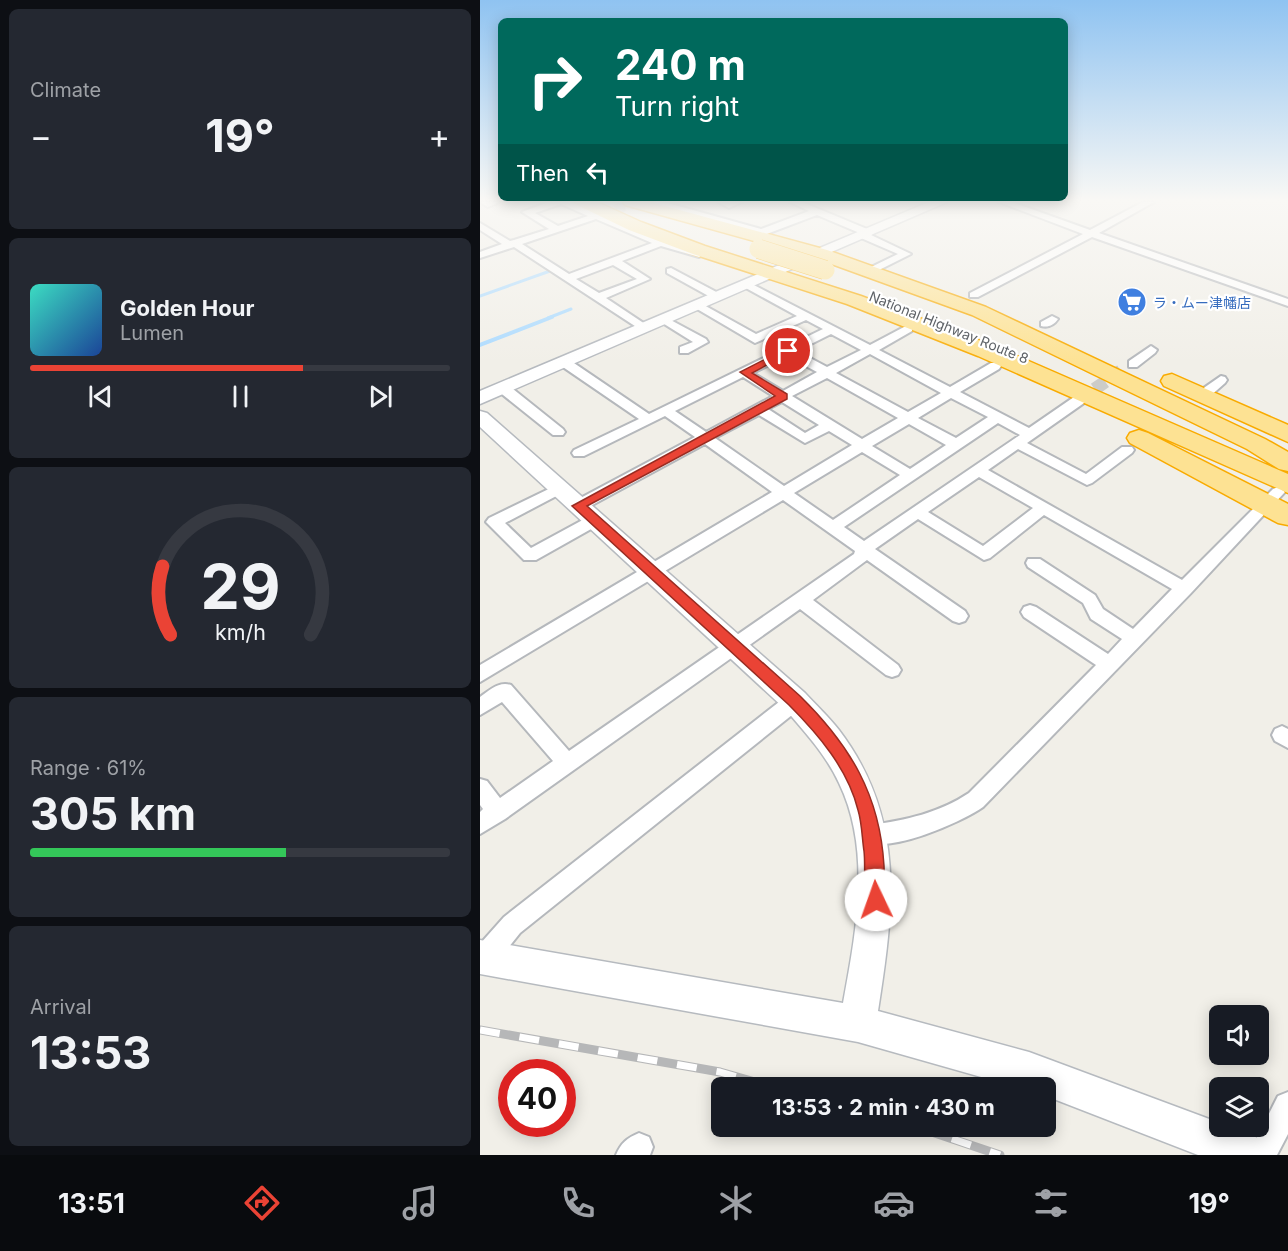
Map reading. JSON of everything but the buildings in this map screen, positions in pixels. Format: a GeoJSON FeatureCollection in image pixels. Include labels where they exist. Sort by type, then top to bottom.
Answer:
{"type":"FeatureCollection","features":[{"type":"Feature","properties":{"kind":"highway"},"geometry":{"type":"LineString","coordinates":[[718,256],[773,274],[871,271],[918,288],[978,311],[1043,340],[1256,444],[1288,465]]}},
{"type":"Feature","properties":{"kind":"highway"},"geometry":{"type":"LineString","coordinates":[[785,256],[817,271]]}},
{"type":"Feature","properties":{"kind":"highway"},"geometry":{"type":"LineString","coordinates":[[817,271],[812,290],[1077,401],[1280,491],[1288,516]]}},
{"type":"Feature","properties":{"kind":"highway","name":"National Highway Route 8"},"geometry":{"type":"LineString","coordinates":[[817,271],[988,329],[1165,407],[1288,465]]}},
{"type":"Feature","properties":{"kind":"highway","name":"National Highway Route 8"},"geometry":{"type":"LineString","coordinates":[[817,271],[1062,373],[1168,422],[1280,491]]}},
{"type":"Feature","properties":{"kind":"highway"},"geometry":{"type":"LineString","coordinates":[[918,288],[974,295],[1048,321],[1130,365],[1288,434]]}},
{"type":"Feature","properties":{"kind":"street"},"geometry":{"type":"LineString","coordinates":[[532,256],[645,328]]}},
{"type":"Feature","properties":{"kind":"street"},"geometry":{"type":"LineString","coordinates":[[568,278],[627,256]]}},
{"type":"Feature","properties":{"kind":"street"},"geometry":{"type":"LineString","coordinates":[[705,256],[719,260],[724,258]]}},
{"type":"Feature","properties":{"kind":"street"},"geometry":{"type":"LineString","coordinates":[[480,398],[773,274],[817,271],[838,256]]}},
{"type":"Feature","properties":{"kind":"street"},"geometry":{"type":"LineString","coordinates":[[871,271],[902,256]]}},
{"type":"Feature","properties":{"kind":"street"},"geometry":{"type":"LineString","coordinates":[[974,295],[1048,256]]}},
{"type":"Feature","properties":{"kind":"street"},"geometry":{"type":"LineString","coordinates":[[1155,256],[1288,303]]}},
{"type":"Feature","properties":{"kind":"street"},"geometry":{"type":"LineString","coordinates":[[598,297],[645,279],[614,261]]}},
{"type":"Feature","properties":{"kind":"street"},"geometry":{"type":"LineString","coordinates":[[671,271],[718,297]]}},
{"type":"Feature","properties":{"kind":"street"},"geometry":{"type":"LineString","coordinates":[[748,285],[997,417],[1023,439],[1087,480],[1127,450]]}},
{"type":"Feature","properties":{"kind":"street"},"geometry":{"type":"LineString","coordinates":[[698,306],[755,339],[806,316]]}},
{"type":"Feature","properties":{"kind":"street"},"geometry":{"type":"LineString","coordinates":[[665,320],[702,342],[684,350]]}},
{"type":"Feature","properties":{"kind":"street"},"geometry":{"type":"LineString","coordinates":[[579,453],[832,329]]}},
{"type":"Feature","properties":{"kind":"street"},"geometry":{"type":"LineString","coordinates":[[578,505],[530,556],[494,522],[578,505],[908,329]]}},
{"type":"Feature","properties":{"kind":"street"},"geometry":{"type":"LineString","coordinates":[[1130,365],[1151,350]]}},
{"type":"Feature","properties":{"kind":"street"},"geometry":{"type":"LineString","coordinates":[[788,351],[957,445]]}},
{"type":"Feature","properties":{"kind":"street"},"geometry":{"type":"LineString","coordinates":[[564,362],[648,419]]}},
{"type":"Feature","properties":{"kind":"street"},"geometry":{"type":"LineString","coordinates":[[480,674],[995,366]]}},
{"type":"Feature","properties":{"kind":"street"},"geometry":{"type":"LineString","coordinates":[[745,372],[910,475]]}},
{"type":"Feature","properties":{"kind":"street"},"geometry":{"type":"LineString","coordinates":[[1203,395],[1221,380]]}},
{"type":"Feature","properties":{"kind":"street"},"geometry":{"type":"LineString","coordinates":[[503,388],[558,432]]}},
{"type":"Feature","properties":{"kind":"street"},"geometry":{"type":"LineString","coordinates":[[480,824],[860,558],[864,549],[1077,401]]}},
{"type":"Feature","properties":{"kind":"street"},"geometry":{"type":"LineString","coordinates":[[759,409],[805,439],[829,425]]}},
{"type":"Feature","properties":{"kind":"street"},"geometry":{"type":"LineString","coordinates":[[667,411],[959,616]]}},
{"type":"Feature","properties":{"kind":"street"},"geometry":{"type":"LineString","coordinates":[[480,417],[795,701],[818,723],[845,762],[858,786],[867,810],[876,900],[858,1024]]}},
{"type":"Feature","properties":{"kind":"street"},"geometry":{"type":"LineString","coordinates":[[833,527],[997,417]]}},
{"type":"Feature","properties":{"kind":"street"},"geometry":{"type":"LineString","coordinates":[[978,470],[1185,589]]}},
{"type":"Feature","properties":{"kind":"street"},"geometry":{"type":"LineString","coordinates":[[871,835],[901,831],[964,809],[976,800],[1280,491]]}},
{"type":"Feature","properties":{"kind":"street"},"geometry":{"type":"LineString","coordinates":[[917,512],[984,554],[1043,508]]}},
{"type":"Feature","properties":{"kind":"street"},"geometry":{"type":"LineString","coordinates":[[1034,563],[1089,599],[1097,614],[1135,639]]}},
{"type":"Feature","properties":{"kind":"street"},"geometry":{"type":"LineString","coordinates":[[800,599],[892,670]]}},
{"type":"Feature","properties":{"kind":"street"},"geometry":{"type":"LineString","coordinates":[[1030,612],[1110,665]]}},
{"type":"Feature","properties":{"kind":"street"},"geometry":{"type":"LineString","coordinates":[[480,707],[504,691],[567,763]]}},
{"type":"Feature","properties":{"kind":"street"},"geometry":{"type":"LineString","coordinates":[[482,958],[512,924],[795,701]]}},
{"type":"Feature","properties":{"kind":"street"},"geometry":{"type":"LineString","coordinates":[[480,788],[498,812]]}},
{"type":"Feature","properties":{"kind":"street"},"geometry":{"type":"LineString","coordinates":[[482,958],[858,1024],[1029,1071],[1251,1155]]}},
{"type":"Feature","properties":{"kind":"street"},"geometry":{"type":"LineString","coordinates":[[1262,1155],[1288,1106]]}},
{"type":"Feature","properties":{"kind":"waterway"},"geometry":{"type":"LineString","coordinates":[[480,296],[550,271]]}},
{"type":"Feature","properties":{"kind":"waterway"},"geometry":{"type":"LineString","coordinates":[[548,318],[571,309]]}},
{"type":"Feature","properties":{"kind":"waterway"},"geometry":{"type":"LineString","coordinates":[[480,345],[552,317]]}},
{"type":"Feature","properties":{"kind":"tunnel"},"geometry":{"type":"LineString","coordinates":[[1079,400],[1125,368]]}},
{"type":"Feature","properties":{"kind":"railway"},"geometry":{"type":"LineString","coordinates":[[480,1030],[720,1072],[737,1077]]}},
{"type":"Feature","properties":{"kind":"railway"},"geometry":{"type":"LineString","coordinates":[[947,1137],[1000,1155]]}},
{"type":"Feature","properties":{"kind":"place","name":"ラ・ムー津幡店"},"geometry":{"type":"Point","coordinates":[1132,302]}},
{"type":"Feature","properties":{"kind":"route"},"geometry":{"type":"LineString","coordinates":[[788,351],[745,372],[783,396],[579,506],[818,723],[845,762],[858,786],[867,810],[876,900]]}}]}
